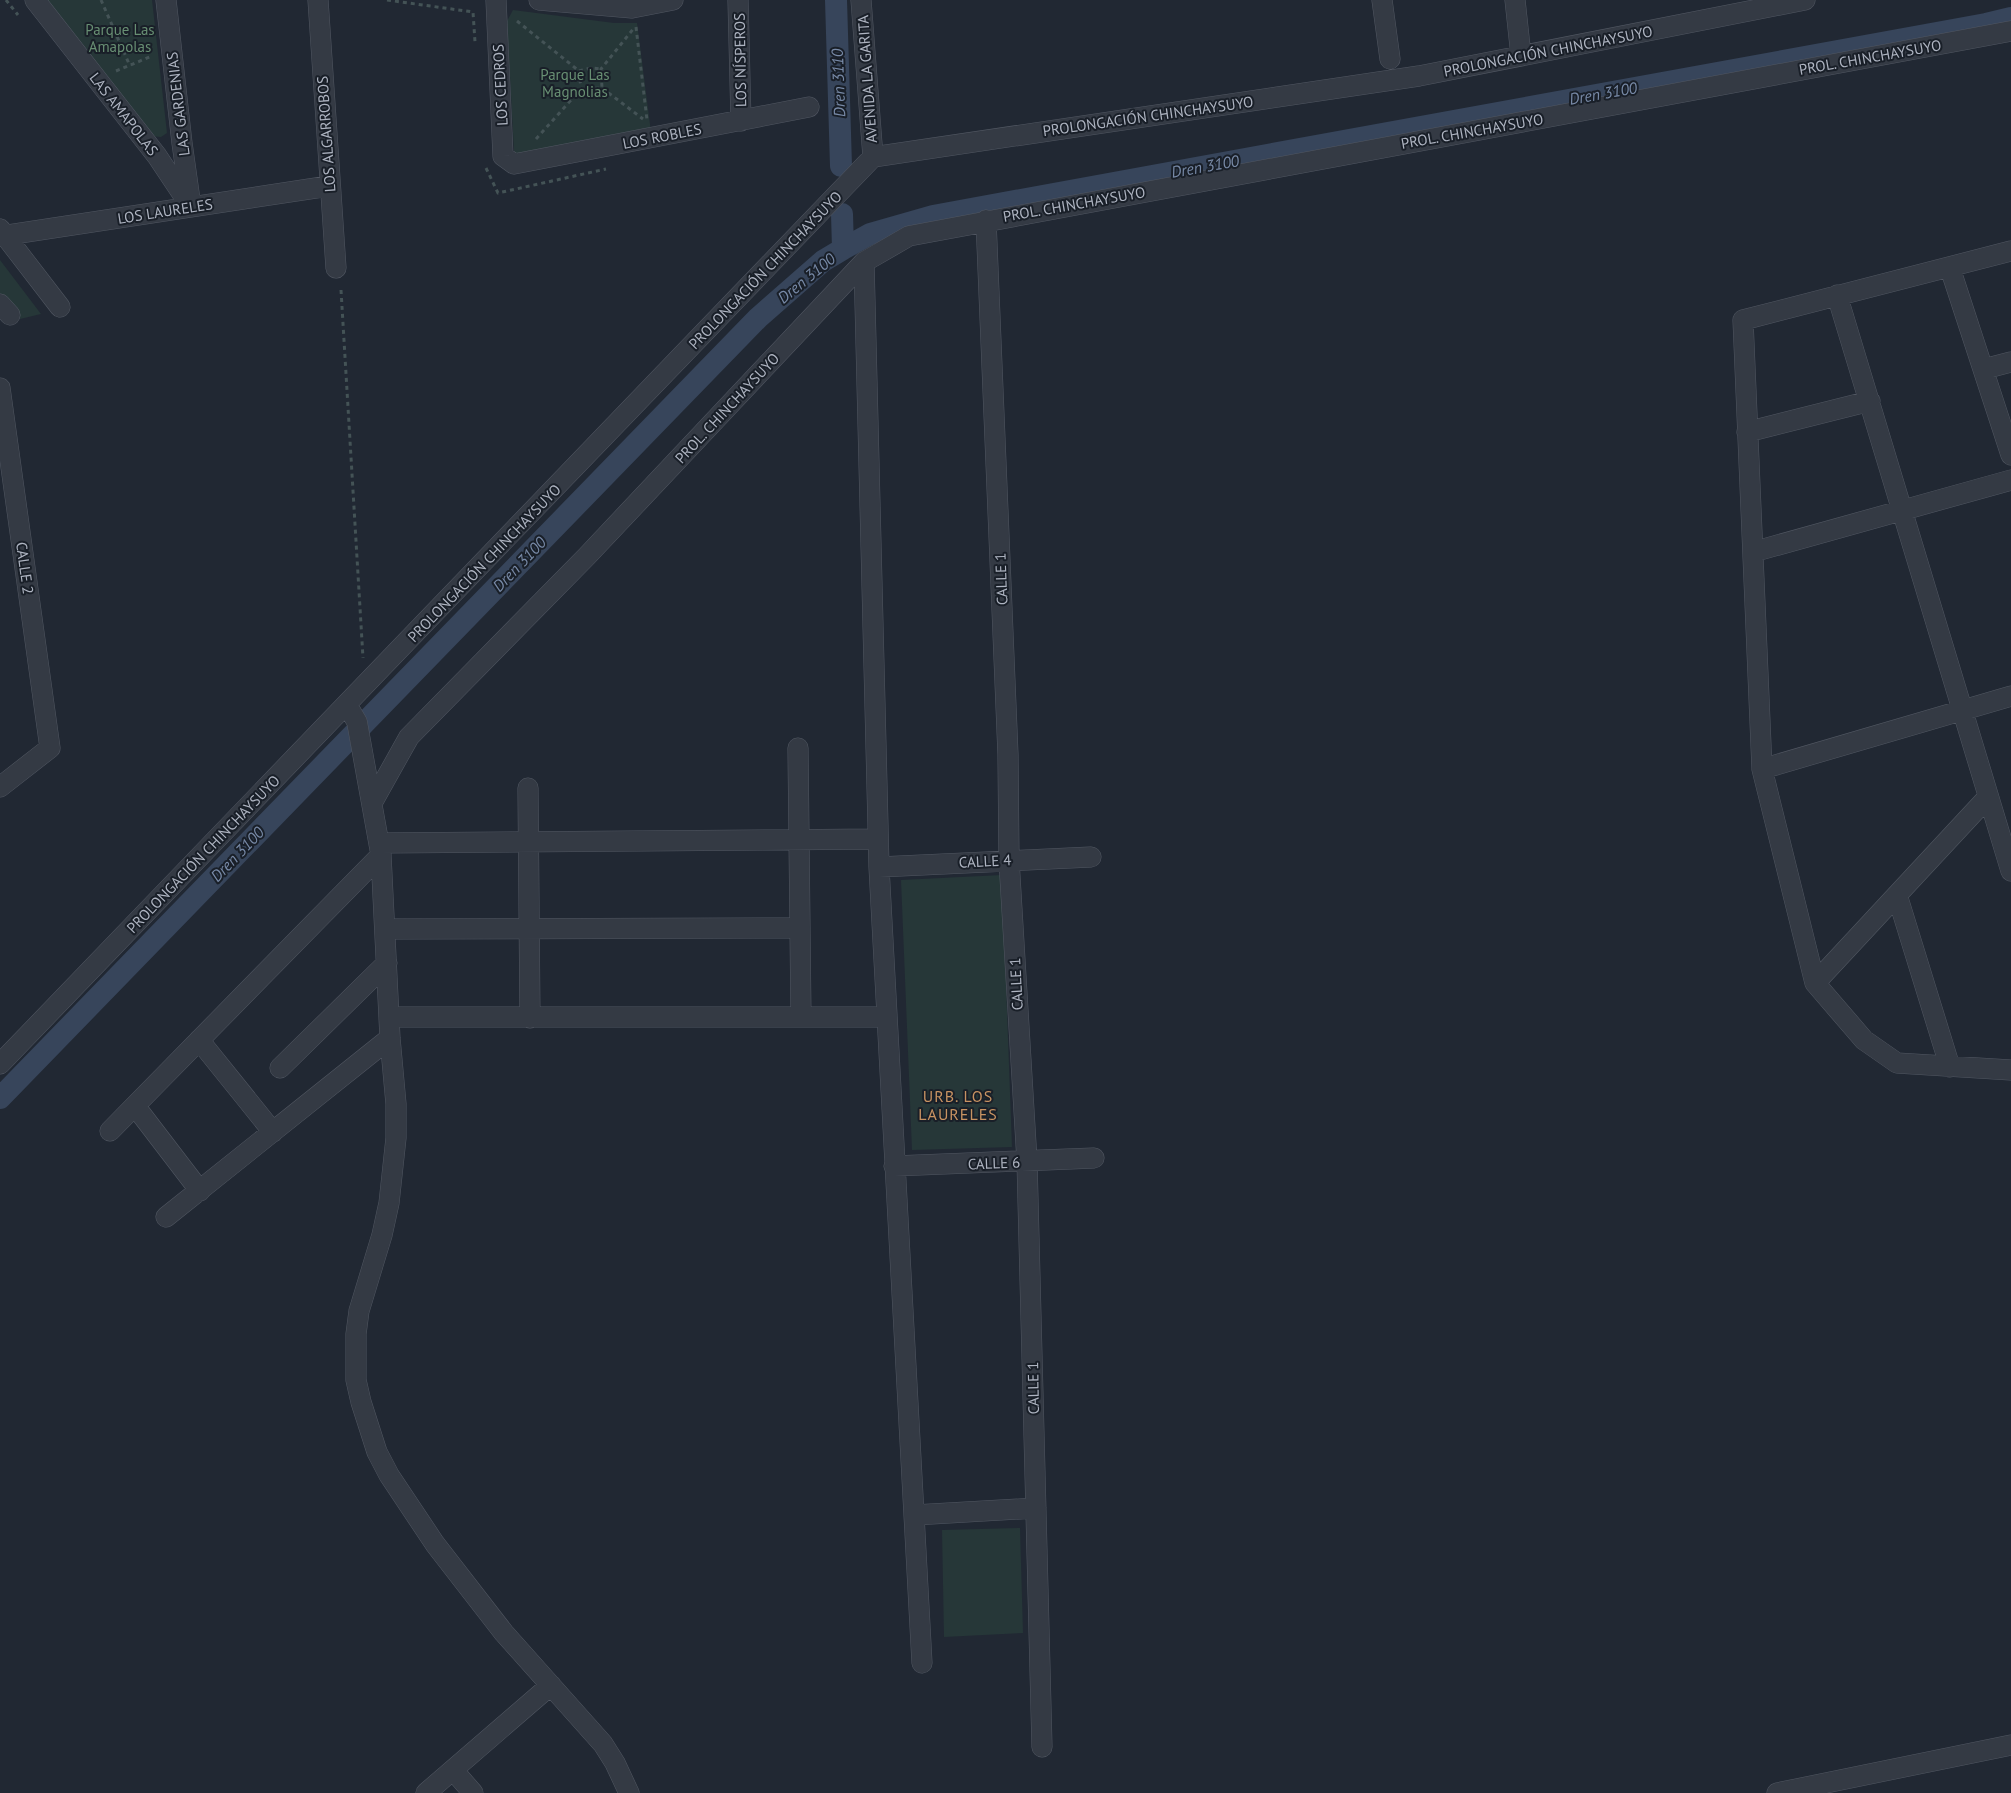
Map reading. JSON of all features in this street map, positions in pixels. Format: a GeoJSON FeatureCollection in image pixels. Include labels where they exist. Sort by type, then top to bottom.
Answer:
{"type":"FeatureCollection","features":[{"type":"Feature","properties":{"kind":"street","name":"LAS AMAPOLAS"},"geometry":{"type":"LineString","coordinates":[[35,0],[157,156],[191,207]]}},
{"type":"Feature","properties":{"kind":"street","name":"LAS GARDENIAS"},"geometry":{"type":"LineString","coordinates":[[166,0],[191,207]]}},
{"type":"Feature","properties":{"kind":"street","name":"LOS ALGARROBOS"},"geometry":{"type":"LineString","coordinates":[[318,0],[336,268]]}},
{"type":"Feature","properties":{"kind":"street","name":"LOS CEDROS"},"geometry":{"type":"LineString","coordinates":[[496,0],[503,156],[514,164]]}},
{"type":"Feature","properties":{"kind":"street"},"geometry":{"type":"LineString","coordinates":[[539,0],[632,8],[673,0]]}},
{"type":"Feature","properties":{"kind":"street","name":"LOS NÍSPEROS"},"geometry":{"type":"LineString","coordinates":[[738,0],[741,121]]}},
{"type":"Feature","properties":{"kind":"street","name":"AVENIDA LA GARITA"},"geometry":{"type":"LineString","coordinates":[[861,0],[873,157]]}},
{"type":"Feature","properties":{"kind":"street"},"geometry":{"type":"LineString","coordinates":[[1382,0],[1390,59]]}},
{"type":"Feature","properties":{"kind":"street"},"geometry":{"type":"LineString","coordinates":[[1514,0],[1521,56]]}},
{"type":"Feature","properties":{"kind":"street","name":"PROLONGACIÓN CHINCHAYSUYO"},"geometry":{"type":"LineString","coordinates":[[0,1064],[352,714],[366,686],[873,157],[1419,76],[1805,0]]}},
{"type":"Feature","properties":{"kind":"street","name":"PROL. CHINCHAYSUYO"},"geometry":{"type":"LineString","coordinates":[[372,803],[409,737],[587,556],[864,262],[909,236],[986,220],[2011,31]]}},
{"type":"Feature","properties":{"kind":"street","name":"LOS ROBLES"},"geometry":{"type":"LineString","coordinates":[[514,164],[809,107]]}},
{"type":"Feature","properties":{"kind":"street","name":"LOS LAURELES"},"geometry":{"type":"LineString","coordinates":[[2,233],[329,186]]}},
{"type":"Feature","properties":{"kind":"street","name":"CALLE 1"},"geometry":{"type":"LineString","coordinates":[[986,220],[1008,755],[1009,860],[1027,1161],[1042,1747]]}},
{"type":"Feature","properties":{"kind":"street"},"geometry":{"type":"LineString","coordinates":[[2,233],[60,307]]}},
{"type":"Feature","properties":{"kind":"street"},"geometry":{"type":"LineString","coordinates":[[2011,251],[1743,320],[1762,769],[1815,983],[1864,1040],[1897,1063],[2011,1070]]}},
{"type":"Feature","properties":{"kind":"street"},"geometry":{"type":"LineString","coordinates":[[864,262],[879,867],[922,1663]]}},
{"type":"Feature","properties":{"kind":"street"},"geometry":{"type":"LineString","coordinates":[[1950,268],[2011,455]]}},
{"type":"Feature","properties":{"kind":"street"},"geometry":{"type":"LineString","coordinates":[[1838,295],[2011,871]]}},
{"type":"Feature","properties":{"kind":"street"},"geometry":{"type":"LineString","coordinates":[[1984,369],[2011,362]]}},
{"type":"Feature","properties":{"kind":"street","name":"CALLE 2"},"geometry":{"type":"LineString","coordinates":[[0,388],[50,748],[0,786]]}},
{"type":"Feature","properties":{"kind":"street"},"geometry":{"type":"LineString","coordinates":[[1748,432],[1870,401]]}},
{"type":"Feature","properties":{"kind":"street"},"geometry":{"type":"LineString","coordinates":[[1753,552],[2011,480]]}},
{"type":"Feature","properties":{"kind":"street"},"geometry":{"type":"LineString","coordinates":[[1762,769],[2011,696]]}},
{"type":"Feature","properties":{"kind":"street"},"geometry":{"type":"LineString","coordinates":[[352,714],[362,748],[380,849],[390,1038],[395,1080],[396,1138],[386,1219],[374,1266],[361,1303],[356,1334],[356,1380],[361,1402],[377,1452],[403,1498],[469,1589],[504,1633],[603,1744],[615,1763],[629,1793]]}},
{"type":"Feature","properties":{"kind":"street"},"geometry":{"type":"LineString","coordinates":[[798,748],[801,1017]]}},
{"type":"Feature","properties":{"kind":"street"},"geometry":{"type":"LineString","coordinates":[[528,788],[530,1018]]}},
{"type":"Feature","properties":{"kind":"street"},"geometry":{"type":"LineString","coordinates":[[1815,983],[1988,797]]}},
{"type":"Feature","properties":{"kind":"street"},"geometry":{"type":"LineString","coordinates":[[110,1131],[380,849],[528,842],[878,839]]}},
{"type":"Feature","properties":{"kind":"street","name":"CALLE 4"},"geometry":{"type":"LineString","coordinates":[[879,867],[1091,857]]}},
{"type":"Feature","properties":{"kind":"street"},"geometry":{"type":"LineString","coordinates":[[1897,895],[1950,1067]]}},
{"type":"Feature","properties":{"kind":"street"},"geometry":{"type":"LineString","coordinates":[[385,929],[799,928]]}},
{"type":"Feature","properties":{"kind":"street"},"geometry":{"type":"LineString","coordinates":[[280,1068],[387,964]]}},
{"type":"Feature","properties":{"kind":"street"},"geometry":{"type":"LineString","coordinates":[[389,1017],[886,1017]]}},
{"type":"Feature","properties":{"kind":"street"},"geometry":{"type":"LineString","coordinates":[[166,1217],[390,1038]]}},
{"type":"Feature","properties":{"kind":"street"},"geometry":{"type":"LineString","coordinates":[[199,1040],[273,1132]]}},
{"type":"Feature","properties":{"kind":"street"},"geometry":{"type":"LineString","coordinates":[[135,1106],[200,1191]]}},
{"type":"Feature","properties":{"kind":"street","name":"CALLE 6"},"geometry":{"type":"LineString","coordinates":[[894,1166],[1094,1158]]}},
{"type":"Feature","properties":{"kind":"street"},"geometry":{"type":"LineString","coordinates":[[914,1516],[1036,1508]]}},
{"type":"Feature","properties":{"kind":"street"},"geometry":{"type":"LineString","coordinates":[[426,1793],[552,1685]]}},
{"type":"Feature","properties":{"kind":"street"},"geometry":{"type":"LineString","coordinates":[[1777,1793],[2011,1745]]}},
{"type":"Feature","properties":{"kind":"street"},"geometry":{"type":"LineString","coordinates":[[453,1770],[473,1793]]}},
{"type":"Feature","properties":{"kind":"path"},"geometry":{"type":"LineString","coordinates":[[6,0],[19,15]]}},
{"type":"Feature","properties":{"kind":"path"},"geometry":{"type":"LineString","coordinates":[[101,0],[130,66]]}},
{"type":"Feature","properties":{"kind":"path"},"geometry":{"type":"LineString","coordinates":[[388,0],[473,12]]}},
{"type":"Feature","properties":{"kind":"path"},"geometry":{"type":"LineString","coordinates":[[512,17],[579,71],[581,89]]}},
{"type":"Feature","properties":{"kind":"path"},"geometry":{"type":"LineString","coordinates":[[532,143],[581,89],[602,88],[647,123],[636,26],[601,69],[602,88]]}},
{"type":"Feature","properties":{"kind":"path"},"geometry":{"type":"LineString","coordinates":[[579,71],[591,68],[601,69]]}},
{"type":"Feature","properties":{"kind":"path"},"geometry":{"type":"LineString","coordinates":[[341,290],[366,686]]}},
{"type":"Feature","properties":{"kind":"green space","name":"Parque Las Amapolas"},"geometry":{"type":"Polygon","coordinates":[[[45,0],[152,0],[167,133],[161,137],[151,136],[45,0]]]}},
{"type":"Feature","properties":{"kind":"green space","name":"Parque Las Magnolias"},"geometry":{"type":"Polygon","coordinates":[[[513,10],[614,23],[637,23],[651,132],[522,159],[514,151],[507,21],[513,10]]]}},
{"type":"Feature","properties":{"kind":"green space"},"geometry":{"type":"Polygon","coordinates":[[[0,260],[41,314],[20,319],[0,293],[0,260]]]}},
{"type":"Feature","properties":{"kind":"green space"},"geometry":{"type":"Polygon","coordinates":[[[1002,875],[1012,1147],[912,1150],[901,880],[1002,875]]]}},
{"type":"Feature","properties":{"kind":"green space"},"geometry":{"type":"Polygon","coordinates":[[[1020,1528],[1023,1633],[944,1637],[942,1530],[1020,1528]]]}},
{"type":"Feature","properties":{"kind":"waterway","name":"Dren 3110"},"geometry":{"type":"LineString","coordinates":[[836,0],[841,166]]}},
{"type":"Feature","properties":{"kind":"waterway","name":"Dren 3100"},"geometry":{"type":"LineString","coordinates":[[0,1098],[758,318],[823,261],[870,234],[933,216],[2011,18]]}},
{"type":"Feature","properties":{"kind":"waterway","name":"Dren 3110"},"geometry":{"type":"LineString","coordinates":[[842,214],[843,249]]}},
{"type":"Feature","properties":{"kind":"district","name":"URB. LOS LAURELES"},"geometry":{"type":"Point","coordinates":[958,1105]}}]}
